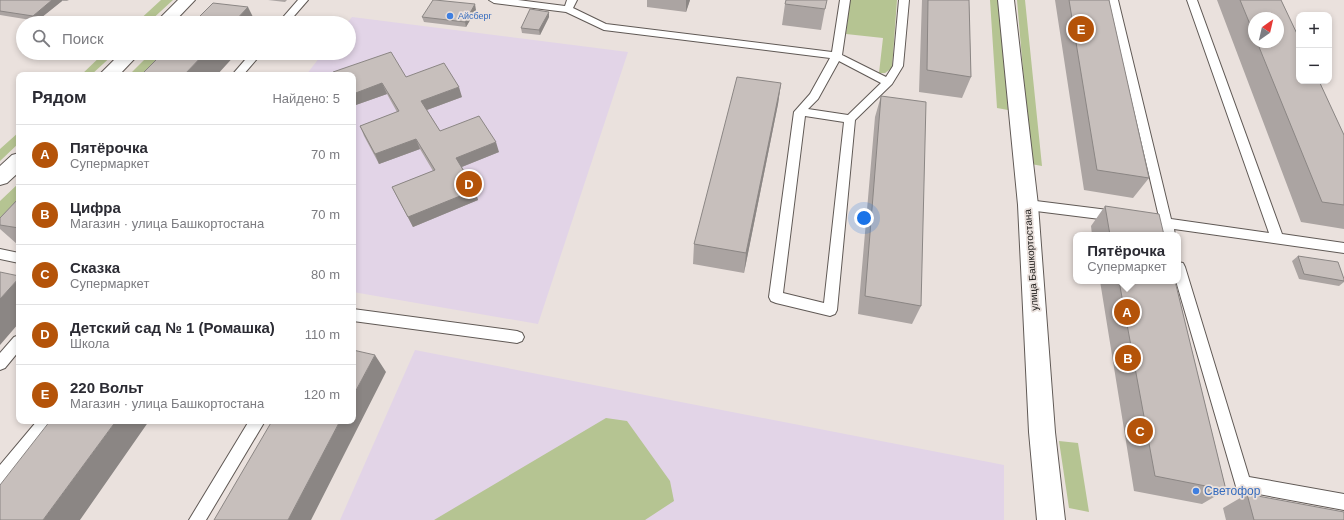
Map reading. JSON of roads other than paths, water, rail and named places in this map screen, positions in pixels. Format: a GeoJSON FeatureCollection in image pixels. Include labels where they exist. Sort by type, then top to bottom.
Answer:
{"type":"FeatureCollection","features":[{"type":"Feature","properties":{"kind":"street"},"geometry":{"type":"LineString","coordinates":[[170,16],[187,0]]}},
{"type":"Feature","properties":{"kind":"street","name":"улица Башкортостана"},"geometry":{"type":"LineString","coordinates":[[1006,0],[1028,205],[1042,432],[1051,520]]}},
{"type":"Feature","properties":{"kind":"street"},"geometry":{"type":"LineString","coordinates":[[111,72],[124,60]]}},
{"type":"Feature","properties":{"kind":"street"},"geometry":{"type":"LineString","coordinates":[[0,178],[16,163]]}},
{"type":"Feature","properties":{"kind":"lane"},"geometry":{"type":"LineString","coordinates":[[289,16],[303,0]]}},
{"type":"Feature","properties":{"kind":"lane"},"geometry":{"type":"LineString","coordinates":[[494,0],[570,4],[604,27],[837,56],[888,82]]}},
{"type":"Feature","properties":{"kind":"lane"},"geometry":{"type":"LineString","coordinates":[[845,0],[837,56],[814,96],[800,112],[776,297],[830,310],[850,119],[888,82],[898,66],[904,0]]}},
{"type":"Feature","properties":{"kind":"lane"},"geometry":{"type":"LineString","coordinates":[[1113,0],[1168,232]]}},
{"type":"Feature","properties":{"kind":"lane"},"geometry":{"type":"LineString","coordinates":[[1192,0],[1277,237]]}},
{"type":"Feature","properties":{"kind":"lane"},"geometry":{"type":"LineString","coordinates":[[240,72],[251,60]]}},
{"type":"Feature","properties":{"kind":"lane"},"geometry":{"type":"LineString","coordinates":[[800,112],[850,119]]}},
{"type":"Feature","properties":{"kind":"lane"},"geometry":{"type":"LineString","coordinates":[[1028,205],[1277,237],[1344,248]]}},
{"type":"Feature","properties":{"kind":"lane"},"geometry":{"type":"LineString","coordinates":[[0,254],[16,257]]}},
{"type":"Feature","properties":{"kind":"lane"},"geometry":{"type":"LineString","coordinates":[[1181,277],[1243,484],[1344,502]]}},
{"type":"Feature","properties":{"kind":"lane"},"geometry":{"type":"LineString","coordinates":[[356,315],[517,337]]}},
{"type":"Feature","properties":{"kind":"lane"},"geometry":{"type":"LineString","coordinates":[[0,364],[16,345]]}},
{"type":"Feature","properties":{"kind":"lane"},"geometry":{"type":"LineString","coordinates":[[0,477],[44,424]]}},
{"type":"Feature","properties":{"kind":"lane"},"geometry":{"type":"LineString","coordinates":[[197,520],[255,424]]}},
{"type":"Feature","properties":{"kind":"place","name":"Айсберг"},"geometry":{"type":"Point","coordinates":[450,16]}},
{"type":"Feature","properties":{"kind":"place","name":"220 Вольт"},"geometry":{"type":"Point","coordinates":[1081,29]}},
{"type":"Feature","properties":{"kind":"place","name":"Детский сад № 1 (Ромашка)"},"geometry":{"type":"Point","coordinates":[469,184]}},
{"type":"Feature","properties":{"kind":"place","name":"Пятёрочка"},"geometry":{"type":"Point","coordinates":[1127,312]}},
{"type":"Feature","properties":{"kind":"place","name":"Цифра"},"geometry":{"type":"Point","coordinates":[1128,358]}},
{"type":"Feature","properties":{"kind":"place","name":"Сказка"},"geometry":{"type":"Point","coordinates":[1140,431]}},
{"type":"Feature","properties":{"kind":"place","name":"Светофор"},"geometry":{"type":"Point","coordinates":[1196,491]}}]}
